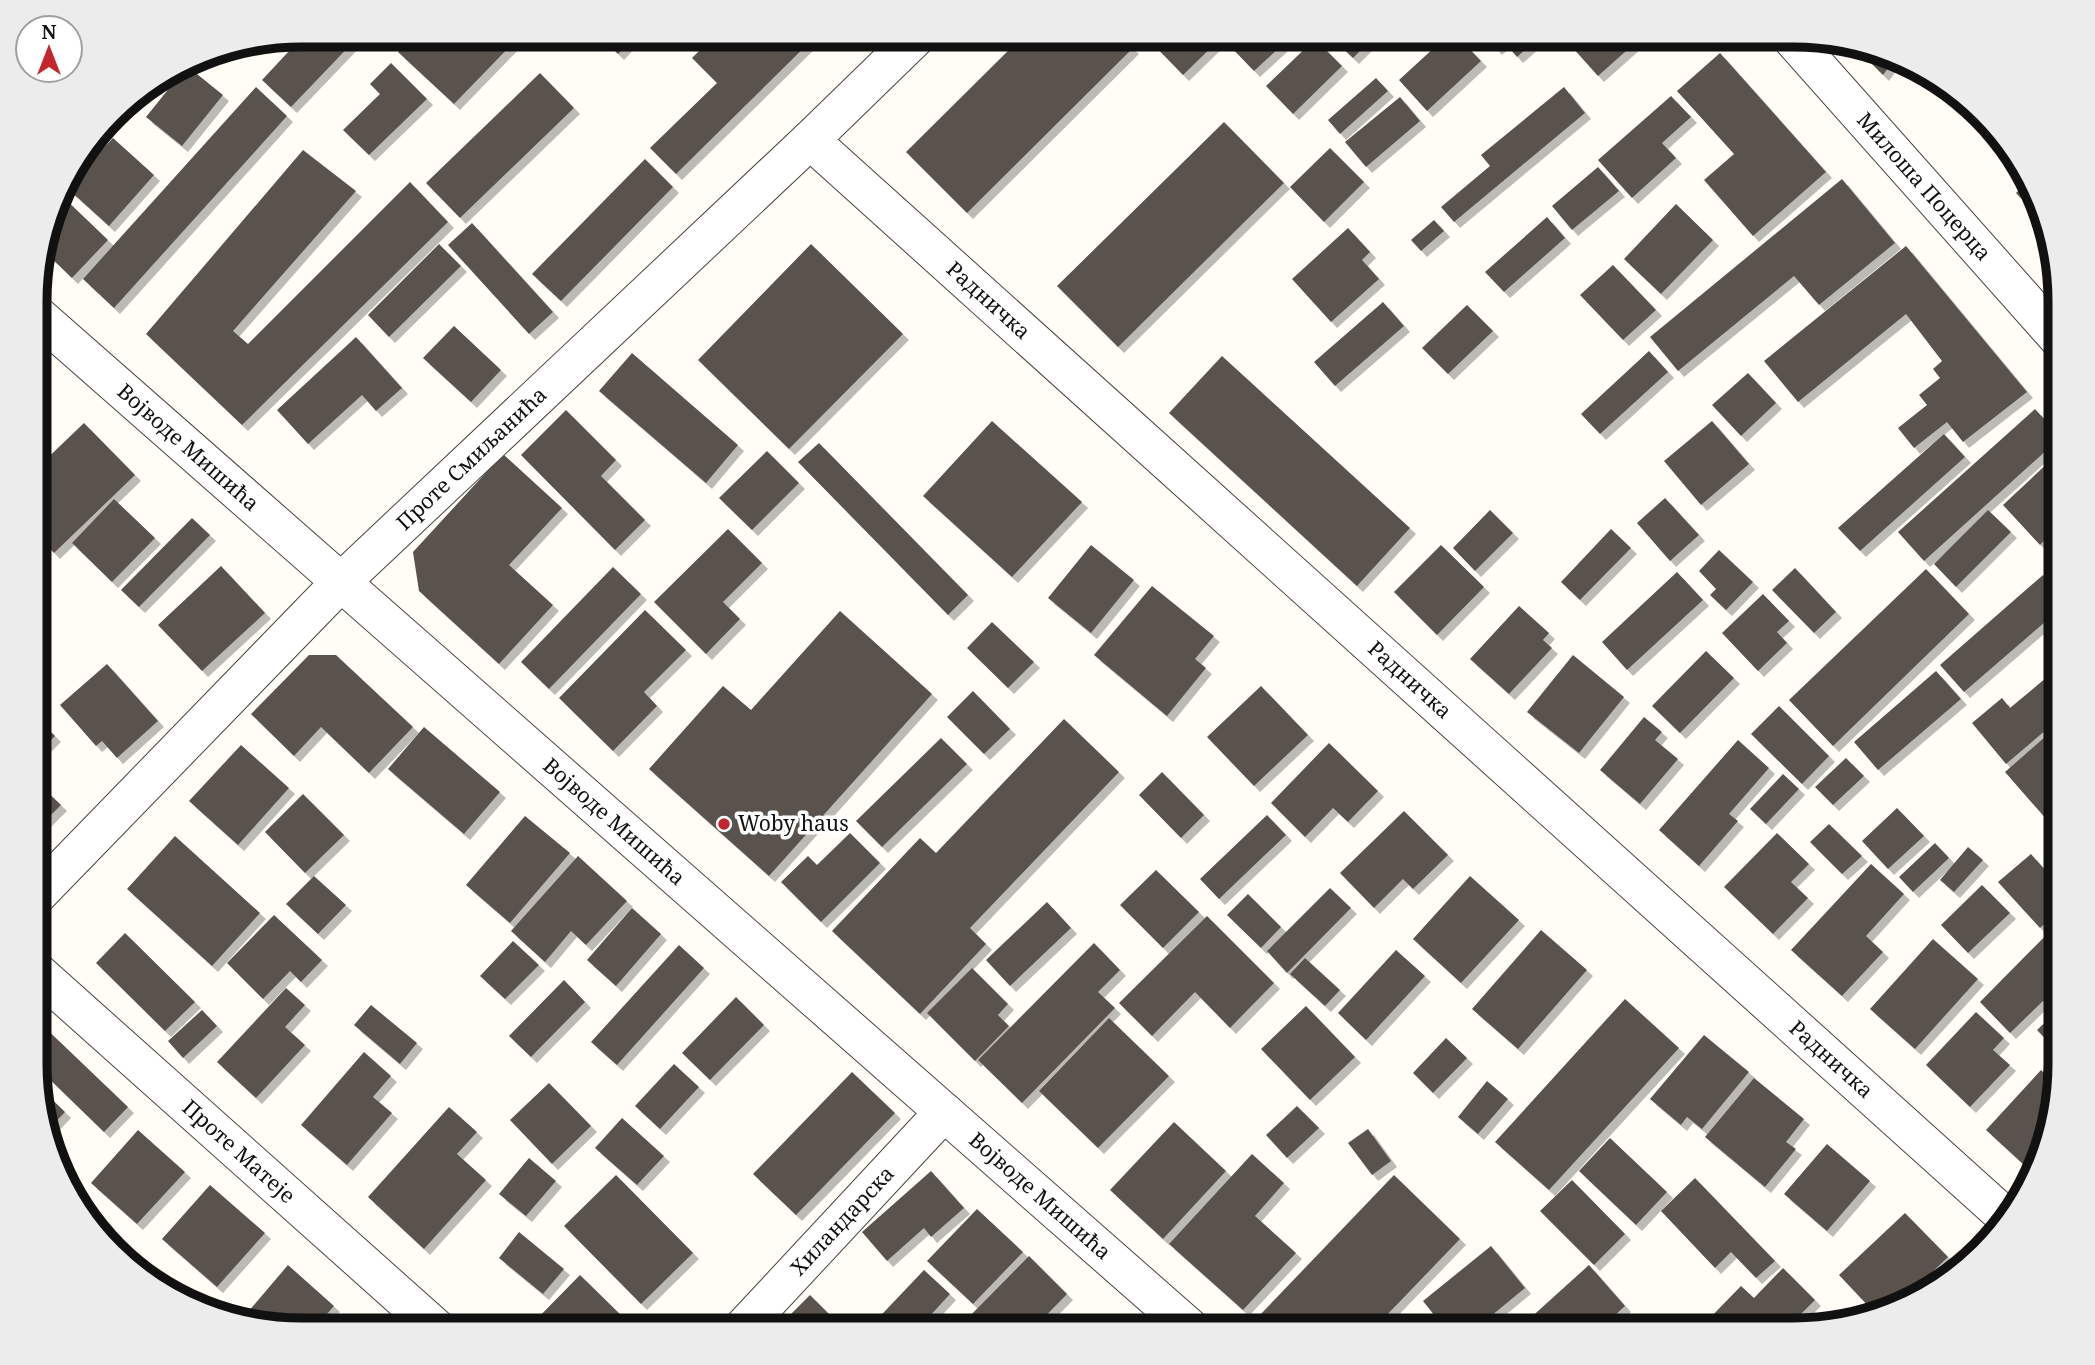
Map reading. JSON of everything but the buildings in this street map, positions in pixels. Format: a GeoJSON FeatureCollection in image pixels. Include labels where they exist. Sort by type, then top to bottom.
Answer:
{"type":"FeatureCollection","features":[{"type":"Feature","properties":{"kind":"street","name":"Проте Смиљанића"},"geometry":{"type":"LineString","coordinates":[[47,885],[340,583],[906,47]]}},
{"type":"Feature","properties":{"kind":"street","name":"Милоша Поцерца"},"geometry":{"type":"LineString","coordinates":[[1800,47],[2048,326]]}},
{"type":"Feature","properties":{"kind":"street","name":"Радничка"},"geometry":{"type":"LineString","coordinates":[[810,140],[2000,1212]]}},
{"type":"Feature","properties":{"kind":"street","name":"Војводе Мишића"},"geometry":{"type":"LineString","coordinates":[[47,324],[1178,1318]]}},
{"type":"Feature","properties":{"kind":"street","name":"Проте Матеје"},"geometry":{"type":"LineString","coordinates":[[47,981],[425,1318]]}},
{"type":"Feature","properties":{"kind":"street","name":"Хиландарска"},"geometry":{"type":"LineString","coordinates":[[752,1318],[944,1112]]}},
{"type":"Feature","properties":{"kind":"place","name":"Woby haus"},"geometry":{"type":"Point","coordinates":[724,824]}}]}
